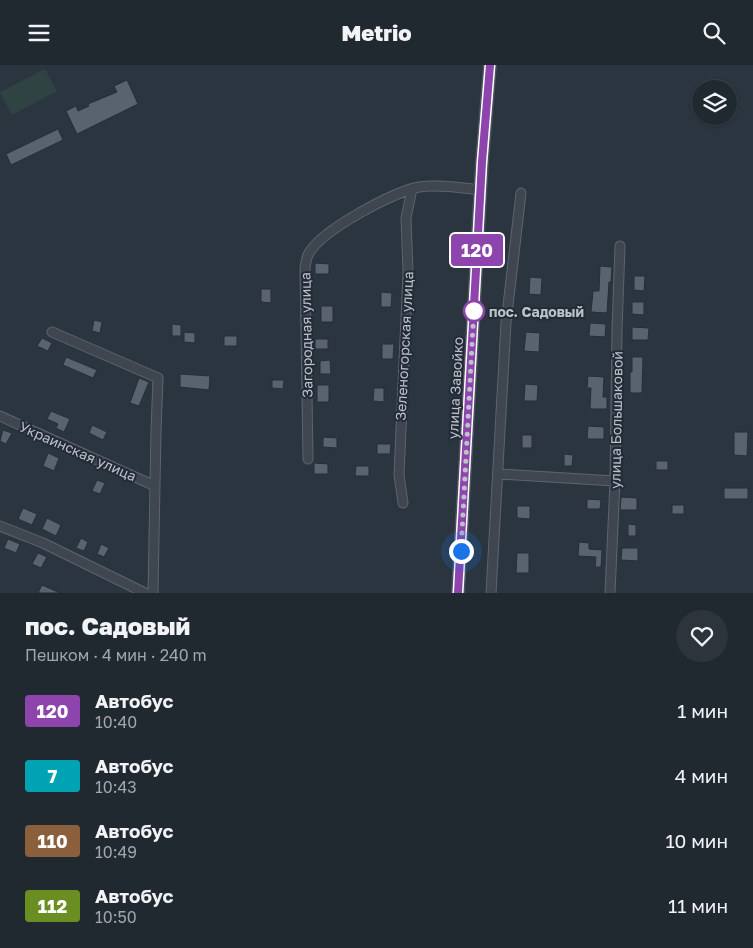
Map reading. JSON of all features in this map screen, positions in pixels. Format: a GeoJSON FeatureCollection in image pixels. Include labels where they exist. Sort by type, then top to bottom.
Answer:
{"type":"FeatureCollection","features":[{"type":"Feature","properties":{"kind":"main road","name":"улица Завойко"},"geometry":{"type":"LineString","coordinates":[[458,593],[480,190],[490,65]]}},
{"type":"Feature","properties":{"kind":"street","name":"Загородная улица"},"geometry":{"type":"LineString","coordinates":[[308,459],[305,268],[308,255],[319,242],[339,226],[388,199],[412,189],[427,186],[480,190]]}},
{"type":"Feature","properties":{"kind":"street","name":"Зеленогорская улица"},"geometry":{"type":"LineString","coordinates":[[403,503],[399,475],[408,272],[406,218],[412,189]]}},
{"type":"Feature","properties":{"kind":"street"},"geometry":{"type":"LineString","coordinates":[[491,593],[506,323],[521,193]]}},
{"type":"Feature","properties":{"kind":"street","name":"улица Большаковой"},"geometry":{"type":"LineString","coordinates":[[610,593],[616,481],[617,330],[620,246]]}},
{"type":"Feature","properties":{"kind":"street"},"geometry":{"type":"LineString","coordinates":[[52,332],[158,378],[153,593]]}},
{"type":"Feature","properties":{"kind":"street","name":"Украинская улица"},"geometry":{"type":"LineString","coordinates":[[0,416],[155,486]]}},
{"type":"Feature","properties":{"kind":"street"},"geometry":{"type":"LineString","coordinates":[[498,475],[616,481]]}},
{"type":"Feature","properties":{"kind":"street"},"geometry":{"type":"LineString","coordinates":[[0,526],[43,543],[145,593]]}},
{"type":"Feature","properties":{"kind":"shaded area"},"geometry":{"type":"Polygon","coordinates":[[[45,69],[57,91],[12,115],[0,92],[45,69]]]}},
{"type":"Feature","properties":{"kind":"building"},"geometry":{"type":"Polygon","coordinates":[[[127,80],[138,104],[77,134],[66,111],[76,106],[78,111],[89,106],[88,104],[117,92],[114,86],[127,80]]]}},
{"type":"Feature","properties":{"kind":"building"},"geometry":{"type":"Polygon","coordinates":[[[58,129],[63,140],[11,165],[6,154],[58,129]]]}},
{"type":"Feature","properties":{"kind":"building"},"geometry":{"type":"Polygon","coordinates":[[[315,263],[329,264],[329,274],[315,274],[315,263]]]}},
{"type":"Feature","properties":{"kind":"building"},"geometry":{"type":"Polygon","coordinates":[[[600,266],[612,267],[607,313],[591,312],[593,291],[599,291],[600,266]]]}},
{"type":"Feature","properties":{"kind":"building"},"geometry":{"type":"Polygon","coordinates":[[[634,276],[645,276],[644,291],[634,290],[634,276]]]}},
{"type":"Feature","properties":{"kind":"building"},"geometry":{"type":"Polygon","coordinates":[[[530,277],[542,278],[541,295],[529,294],[530,277]]]}},
{"type":"Feature","properties":{"kind":"building"},"geometry":{"type":"Polygon","coordinates":[[[261,289],[271,289],[271,303],[261,302],[261,289]]]}},
{"type":"Feature","properties":{"kind":"building"},"geometry":{"type":"Polygon","coordinates":[[[381,292],[392,293],[391,307],[381,307],[381,292]]]}},
{"type":"Feature","properties":{"kind":"building"},"geometry":{"type":"Polygon","coordinates":[[[632,302],[644,302],[644,315],[632,314],[632,302]]]}},
{"type":"Feature","properties":{"kind":"building"},"geometry":{"type":"Polygon","coordinates":[[[321,306],[333,306],[333,322],[321,322],[321,306]]]}},
{"type":"Feature","properties":{"kind":"building"},"geometry":{"type":"Polygon","coordinates":[[[94,320],[102,322],[100,333],[92,331],[94,320]]]}},
{"type":"Feature","properties":{"kind":"building"},"geometry":{"type":"Polygon","coordinates":[[[590,323],[606,324],[605,337],[589,336],[590,323]]]}},
{"type":"Feature","properties":{"kind":"building"},"geometry":{"type":"Polygon","coordinates":[[[172,324],[181,325],[181,336],[172,336],[172,324]]]}},
{"type":"Feature","properties":{"kind":"building"},"geometry":{"type":"Polygon","coordinates":[[[632,327],[649,328],[648,340],[632,340],[632,327]]]}},
{"type":"Feature","properties":{"kind":"building"},"geometry":{"type":"Polygon","coordinates":[[[184,332],[195,333],[195,343],[184,342],[184,332]]]}},
{"type":"Feature","properties":{"kind":"building"},"geometry":{"type":"Polygon","coordinates":[[[526,332],[540,333],[539,352],[524,351],[526,332]]]}},
{"type":"Feature","properties":{"kind":"building"},"geometry":{"type":"Polygon","coordinates":[[[224,336],[237,336],[237,346],[224,346],[224,336]]]}},
{"type":"Feature","properties":{"kind":"building"},"geometry":{"type":"Polygon","coordinates":[[[42,338],[52,343],[48,351],[37,346],[42,338]]]}},
{"type":"Feature","properties":{"kind":"building"},"geometry":{"type":"Polygon","coordinates":[[[315,339],[328,339],[328,349],[315,349],[315,339]]]}},
{"type":"Feature","properties":{"kind":"building"},"geometry":{"type":"Polygon","coordinates":[[[382,344],[394,344],[393,359],[382,359],[382,344]]]}},
{"type":"Feature","properties":{"kind":"building"},"geometry":{"type":"Polygon","coordinates":[[[66,357],[97,370],[93,378],[63,365],[66,357]]]}},
{"type":"Feature","properties":{"kind":"building"},"geometry":{"type":"Polygon","coordinates":[[[632,357],[643,357],[642,393],[630,393],[632,357]]]}},
{"type":"Feature","properties":{"kind":"building"},"geometry":{"type":"Polygon","coordinates":[[[330,360],[331,374],[320,374],[320,361],[330,360]]]}},
{"type":"Feature","properties":{"kind":"building"},"geometry":{"type":"Polygon","coordinates":[[[180,374],[210,376],[209,390],[180,387],[180,374]]]}},
{"type":"Feature","properties":{"kind":"building"},"geometry":{"type":"Polygon","coordinates":[[[588,376],[604,377],[603,397],[607,397],[607,409],[590,409],[591,388],[587,388],[588,376]]]}},
{"type":"Feature","properties":{"kind":"building"},"geometry":{"type":"Polygon","coordinates":[[[139,378],[149,382],[139,406],[130,403],[139,378]]]}},
{"type":"Feature","properties":{"kind":"building"},"geometry":{"type":"Polygon","coordinates":[[[272,380],[284,380],[283,389],[272,388],[272,380]]]}},
{"type":"Feature","properties":{"kind":"building"},"geometry":{"type":"Polygon","coordinates":[[[525,384],[538,385],[537,401],[524,401],[525,384]]]}},
{"type":"Feature","properties":{"kind":"building"},"geometry":{"type":"Polygon","coordinates":[[[317,385],[329,385],[329,402],[317,402],[317,385]]]}},
{"type":"Feature","properties":{"kind":"building"},"geometry":{"type":"Polygon","coordinates":[[[374,388],[384,388],[384,402],[373,401],[374,388]]]}},
{"type":"Feature","properties":{"kind":"building"},"geometry":{"type":"Polygon","coordinates":[[[51,411],[70,419],[64,432],[56,428],[58,424],[47,419],[51,411]]]}},
{"type":"Feature","properties":{"kind":"building"},"geometry":{"type":"Polygon","coordinates":[[[92,425],[107,432],[103,440],[89,433],[92,425]]]}},
{"type":"Feature","properties":{"kind":"building"},"geometry":{"type":"Polygon","coordinates":[[[588,426],[604,427],[604,439],[587,439],[588,426]]]}},
{"type":"Feature","properties":{"kind":"building"},"geometry":{"type":"Polygon","coordinates":[[[3,430],[12,433],[6,444],[0,441],[3,430]]]}},
{"type":"Feature","properties":{"kind":"building"},"geometry":{"type":"Polygon","coordinates":[[[734,432],[748,432],[747,456],[734,455],[734,432]]]}},
{"type":"Feature","properties":{"kind":"building"},"geometry":{"type":"Polygon","coordinates":[[[522,435],[532,435],[532,448],[522,448],[522,435]]]}},
{"type":"Feature","properties":{"kind":"building"},"geometry":{"type":"Polygon","coordinates":[[[323,437],[337,438],[337,448],[323,447],[323,437]]]}},
{"type":"Feature","properties":{"kind":"building"},"geometry":{"type":"Polygon","coordinates":[[[377,444],[391,444],[390,454],[377,454],[377,444]]]}},
{"type":"Feature","properties":{"kind":"building"},"geometry":{"type":"Polygon","coordinates":[[[48,453],[59,458],[54,471],[43,466],[48,453]]]}},
{"type":"Feature","properties":{"kind":"building"},"geometry":{"type":"Polygon","coordinates":[[[564,454],[573,455],[572,466],[564,466],[564,454]]]}},
{"type":"Feature","properties":{"kind":"building"},"geometry":{"type":"Polygon","coordinates":[[[656,461],[668,461],[668,470],[656,470],[656,461]]]}},
{"type":"Feature","properties":{"kind":"building"},"geometry":{"type":"Polygon","coordinates":[[[314,463],[328,464],[328,474],[314,474],[314,463]]]}},
{"type":"Feature","properties":{"kind":"building"},"geometry":{"type":"Polygon","coordinates":[[[356,466],[369,466],[369,476],[355,476],[356,466]]]}},
{"type":"Feature","properties":{"kind":"building"},"geometry":{"type":"Polygon","coordinates":[[[97,480],[105,483],[100,494],[92,491],[97,480]]]}},
{"type":"Feature","properties":{"kind":"building"},"geometry":{"type":"Polygon","coordinates":[[[724,488],[748,488],[748,499],[724,499],[724,488]]]}},
{"type":"Feature","properties":{"kind":"building"},"geometry":{"type":"Polygon","coordinates":[[[621,497],[637,498],[637,510],[620,510],[621,497]]]}},
{"type":"Feature","properties":{"kind":"building"},"geometry":{"type":"Polygon","coordinates":[[[587,499],[601,500],[600,509],[587,509],[587,499]]]}},
{"type":"Feature","properties":{"kind":"building"},"geometry":{"type":"Polygon","coordinates":[[[672,505],[684,505],[684,514],[672,514],[672,505]]]}},
{"type":"Feature","properties":{"kind":"building"},"geometry":{"type":"Polygon","coordinates":[[[517,506],[530,506],[530,519],[517,518],[517,506]]]}},
{"type":"Feature","properties":{"kind":"building"},"geometry":{"type":"Polygon","coordinates":[[[23,508],[37,514],[32,525],[18,519],[23,508]]]}},
{"type":"Feature","properties":{"kind":"building"},"geometry":{"type":"Polygon","coordinates":[[[47,518],[61,525],[56,536],[42,529],[47,518]]]}},
{"type":"Feature","properties":{"kind":"building"},"geometry":{"type":"Polygon","coordinates":[[[628,524],[636,525],[636,536],[628,536],[628,524]]]}},
{"type":"Feature","properties":{"kind":"building"},"geometry":{"type":"Polygon","coordinates":[[[81,538],[88,542],[84,551],[76,548],[81,538]]]}},
{"type":"Feature","properties":{"kind":"building"},"geometry":{"type":"Polygon","coordinates":[[[8,539],[20,544],[16,553],[4,548],[8,539]]]}},
{"type":"Feature","properties":{"kind":"building"},"geometry":{"type":"Polygon","coordinates":[[[579,542],[589,543],[589,549],[602,550],[601,567],[595,567],[596,557],[578,556],[579,542]]]}},
{"type":"Feature","properties":{"kind":"building"},"geometry":{"type":"Polygon","coordinates":[[[101,544],[109,548],[104,557],[97,554],[101,544]]]}},
{"type":"Feature","properties":{"kind":"building"},"geometry":{"type":"Polygon","coordinates":[[[622,548],[638,548],[638,561],[621,560],[622,548]]]}},
{"type":"Feature","properties":{"kind":"building"},"geometry":{"type":"Polygon","coordinates":[[[38,553],[47,557],[41,568],[32,564],[38,553]]]}},
{"type":"Feature","properties":{"kind":"building"},"geometry":{"type":"Polygon","coordinates":[[[517,553],[529,553],[529,573],[516,573],[517,553]]]}},
{"type":"Feature","properties":{"kind":"building"},"geometry":{"type":"Polygon","coordinates":[[[42,585],[60,593],[38,593],[42,585]]]}},
{"type":"Feature","properties":{"kind":"bus line","name":"120"},"geometry":{"type":"LineString","coordinates":[[458,593],[482,162],[490,65]]}},
{"type":"Feature","properties":{"kind":"place","name":"пос. Садовый"},"geometry":{"type":"Point","coordinates":[474,311]}},
{"type":"Feature","properties":{"kind":"route"},"geometry":{"type":"LineString","coordinates":[[461,551],[474,307],[474,311]]}}]}
